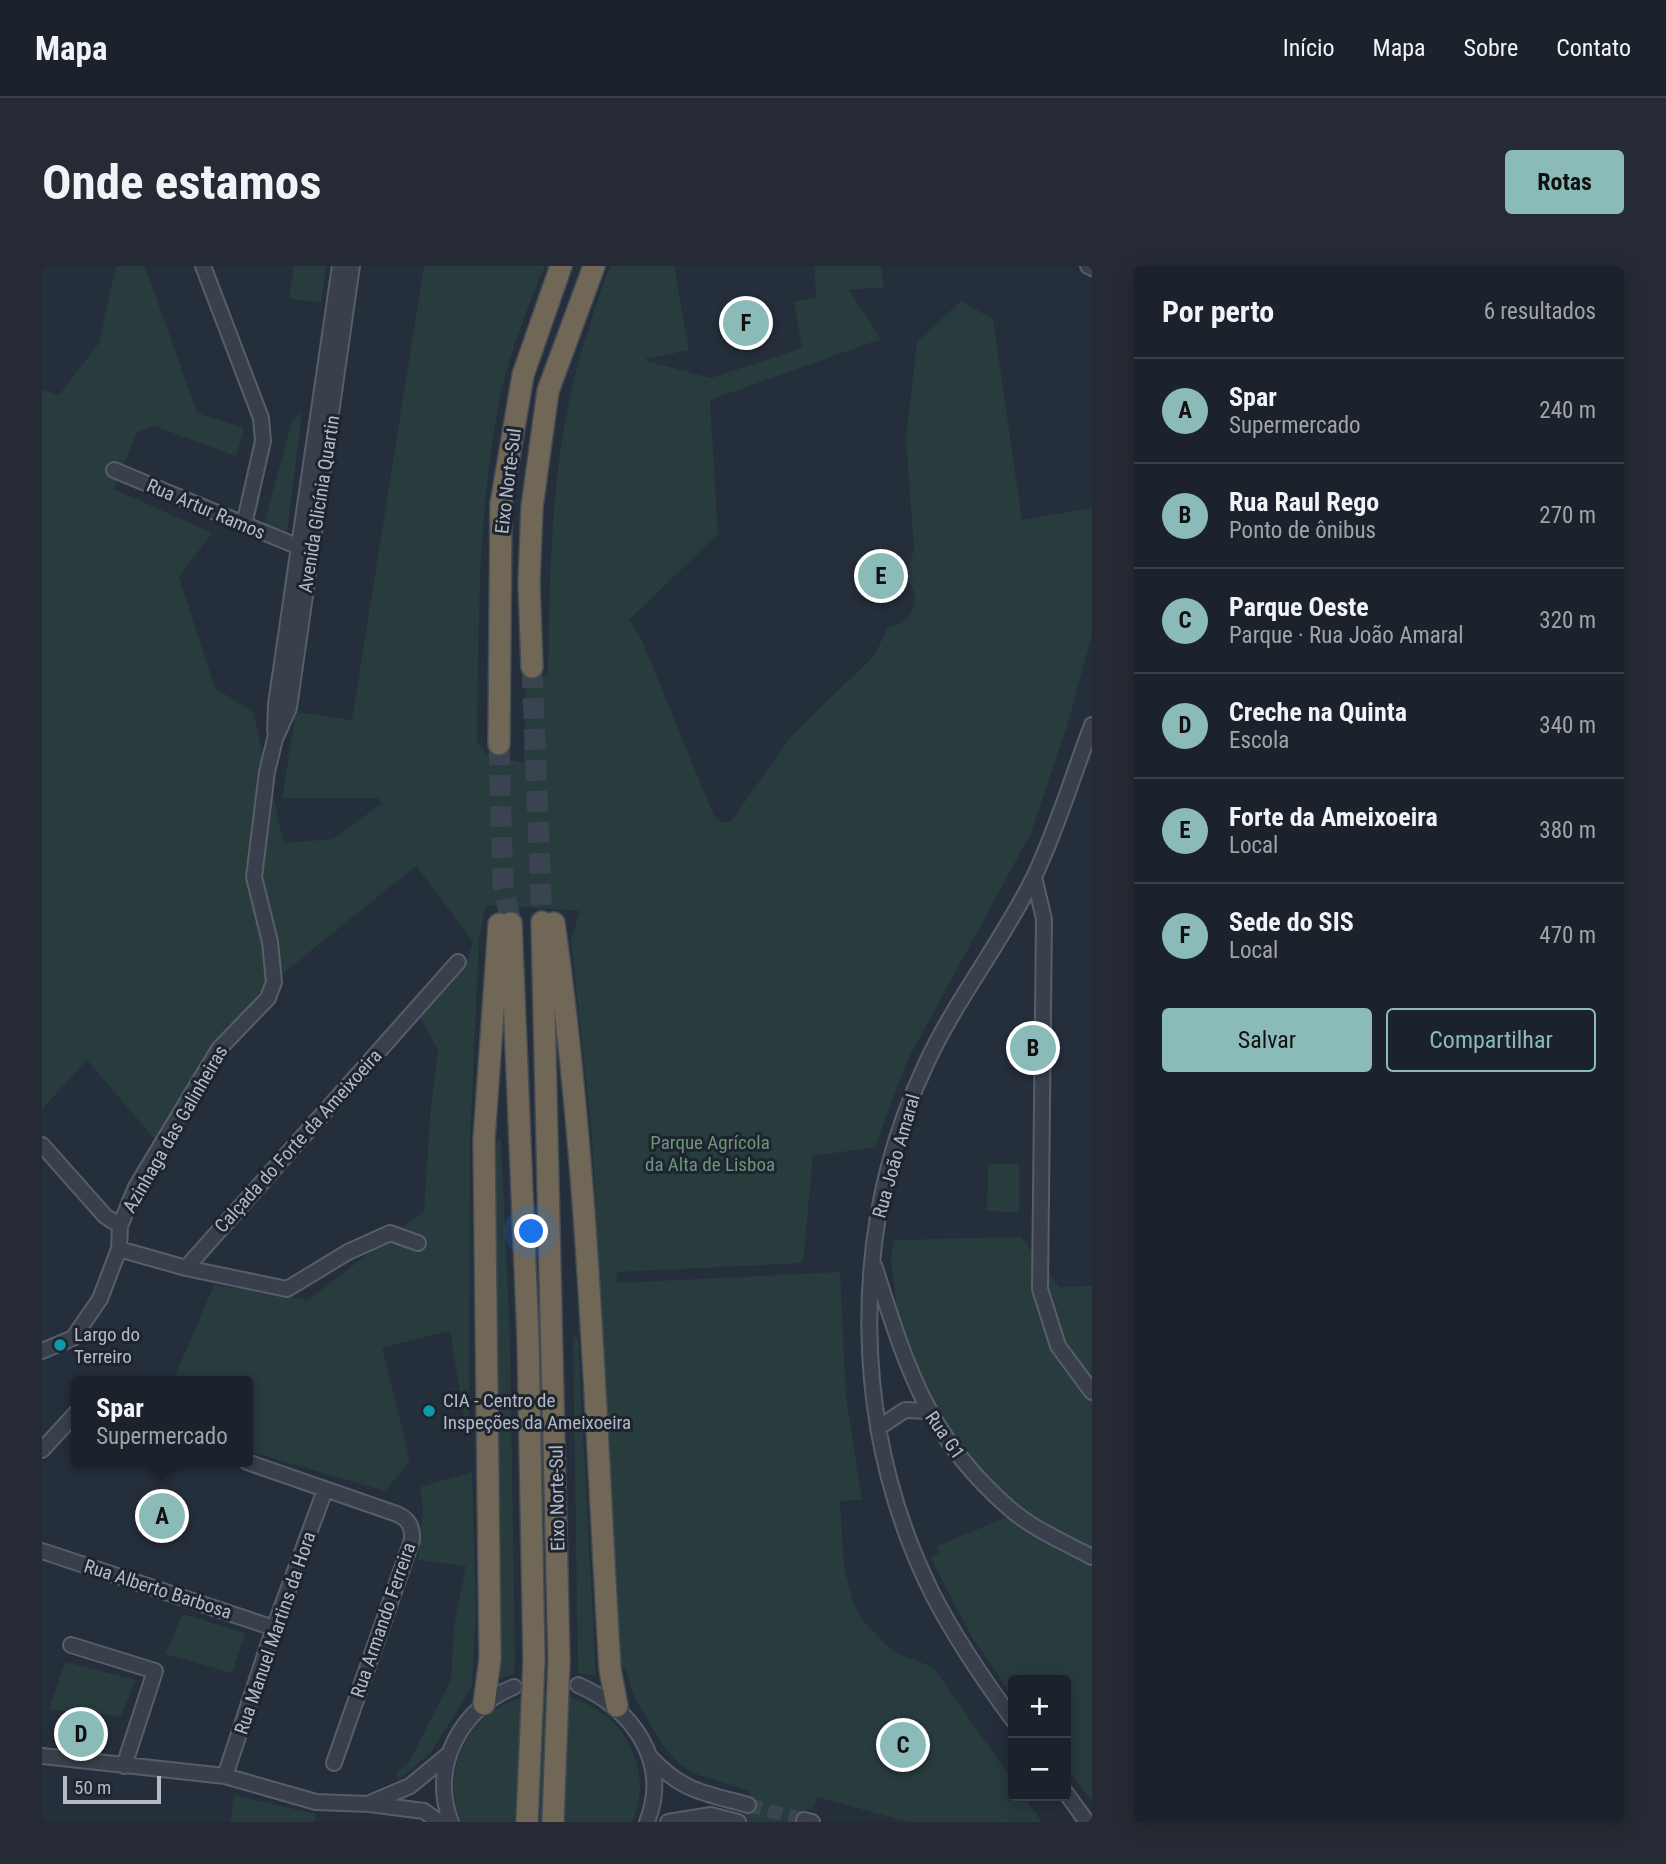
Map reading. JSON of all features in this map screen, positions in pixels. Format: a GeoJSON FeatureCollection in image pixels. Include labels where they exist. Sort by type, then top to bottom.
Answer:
{"type":"FeatureCollection","features":[{"type":"Feature","properties":{"kind":"highway","name":"Eixo Norte-Sul"},"geometry":{"type":"LineString","coordinates":[[499,744],[501,504],[523,375],[561,266]]}},
{"type":"Feature","properties":{"kind":"highway","name":"Eixo Norte-Sul"},"geometry":{"type":"LineString","coordinates":[[532,667],[529,583],[532,507],[548,391],[594,266]]}},
{"type":"Feature","properties":{"kind":"highway","name":"Eixo Norte-Sul"},"geometry":{"type":"LineString","coordinates":[[553,1822],[559,1660],[554,1338],[546,1138],[548,922],[572,1046],[587,1232],[590,1337],[610,1669],[617,1706]]}},
{"type":"Feature","properties":{"kind":"highway","name":"Eixo Norte-Sul"},"geometry":{"type":"LineString","coordinates":[[484,1704],[490,1659],[484,1140],[505,924],[520,1138],[528,1339],[534,1660],[527,1822]]}},
{"type":"Feature","properties":{"kind":"street"},"geometry":{"type":"LineString","coordinates":[[203,266],[261,418],[263,441],[244,525]]}},
{"type":"Feature","properties":{"kind":"street","name":"Avenida Glicínia Quartin"},"geometry":{"type":"LineString","coordinates":[[275,739],[276,704],[340,266]]}},
{"type":"Feature","properties":{"kind":"street","name":"Avenida Glicínia Quartin"},"geometry":{"type":"LineString","coordinates":[[270,942],[254,877],[267,772],[275,739],[289,708],[352,266]]}},
{"type":"Feature","properties":{"kind":"street","name":"Rua Artur Ramos"},"geometry":{"type":"LineString","coordinates":[[114,470],[299,547]]}},
{"type":"Feature","properties":{"kind":"street","name":"Rua João Amaral"},"geometry":{"type":"LineString","coordinates":[[1008,1713],[965,1652],[926,1581],[894,1495],[878,1428],[870,1360],[872,1257],[888,1172],[905,1115],[925,1065],[1034,877],[1092,725]]}},
{"type":"Feature","properties":{"kind":"street"},"geometry":{"type":"LineString","coordinates":[[1034,877],[1044,919],[1040,1289],[1058,1346],[1092,1392]]}},
{"type":"Feature","properties":{"kind":"street","name":"Azinhaga das Galinheiras"},"geometry":{"type":"LineString","coordinates":[[119,1249],[120,1226],[136,1187],[219,1049],[268,998],[274,982],[270,942]]}},
{"type":"Feature","properties":{"kind":"street","name":"Calçada do Forte da Ameixoeira"},"geometry":{"type":"LineString","coordinates":[[186,1268],[458,962]]}},
{"type":"Feature","properties":{"kind":"street"},"geometry":{"type":"LineString","coordinates":[[42,1145],[105,1216],[120,1226]]}},
{"type":"Feature","properties":{"kind":"street"},"geometry":{"type":"LineString","coordinates":[[42,1350],[73,1338],[80,1329],[100,1299],[119,1249],[186,1268],[287,1289],[348,1252],[390,1233],[418,1243]]}},
{"type":"Feature","properties":{"kind":"street","name":"Rua G1"},"geometry":{"type":"LineString","coordinates":[[872,1257],[902,1354],[927,1411],[960,1459],[1010,1509],[1039,1529],[1092,1557]]}},
{"type":"Feature","properties":{"kind":"street"},"geometry":{"type":"LineString","coordinates":[[878,1428],[905,1410],[927,1411]]}},
{"type":"Feature","properties":{"kind":"street"},"geometry":{"type":"LineString","coordinates":[[42,1450],[71,1417]]}},
{"type":"Feature","properties":{"kind":"street"},"geometry":{"type":"LineString","coordinates":[[253,1464],[325,1490]]}},
{"type":"Feature","properties":{"kind":"street","name":"Rua Manuel Martins da Hora"},"geometry":{"type":"LineString","coordinates":[[225,1776],[274,1628],[325,1490]]}},
{"type":"Feature","properties":{"kind":"street","name":"Rua Armando Ferreira"},"geometry":{"type":"LineString","coordinates":[[325,1490],[403,1517],[413,1530],[412,1540],[334,1763]]}},
{"type":"Feature","properties":{"kind":"street","name":"Rua Alberto Barbosa"},"geometry":{"type":"LineString","coordinates":[[42,1551],[274,1628]]}},
{"type":"Feature","properties":{"kind":"street"},"geometry":{"type":"LineString","coordinates":[[71,1645],[155,1671],[124,1766]]}},
{"type":"Feature","properties":{"kind":"street"},"geometry":{"type":"LineString","coordinates":[[578,1685],[617,1706],[642,1738],[650,1757],[653,1798],[647,1822]]}},
{"type":"Feature","properties":{"kind":"street"},"geometry":{"type":"LineString","coordinates":[[369,1804],[410,1786],[449,1754],[469,1718],[484,1704],[514,1687]]}},
{"type":"Feature","properties":{"kind":"street"},"geometry":{"type":"LineString","coordinates":[[449,1754],[444,1794],[451,1822]]}},
{"type":"Feature","properties":{"kind":"street"},"geometry":{"type":"LineString","coordinates":[[42,1756],[225,1776],[316,1802],[369,1804],[424,1811],[439,1822]]}},
{"type":"Feature","properties":{"kind":"street"},"geometry":{"type":"LineString","coordinates":[[650,1757],[670,1778],[689,1789],[748,1805]]}},
{"type":"Feature","properties":{"kind":"street"},"geometry":{"type":"LineString","coordinates":[[1071,1800],[1087,1822]]}},
{"type":"Feature","properties":{"kind":"street"},"geometry":{"type":"LineString","coordinates":[[668,1822],[711,1815],[738,1822]]}},
{"type":"Feature","properties":{"kind":"green space","name":"Parque Agrícola da Alta de Lisboa"},"geometry":{"type":"Polygon","coordinates":[[[116,266],[145,266],[197,413],[244,428],[236,456],[154,426],[137,432],[114,489],[212,533],[179,577],[215,688],[253,712],[284,843],[333,839],[381,804],[378,798],[282,798],[296,712],[352,720],[424,266],[545,266],[506,371],[498,408],[486,491],[480,575],[477,742],[487,754],[524,763],[526,685],[548,674],[552,540],[560,451],[578,364],[611,266],[674,266],[689,350],[647,359],[645,352],[646,361],[711,378],[802,348],[794,302],[816,297],[814,266],[881,266],[884,287],[849,290],[881,339],[710,400],[718,534],[629,620],[640,636],[714,816],[723,823],[731,821],[793,734],[875,655],[887,628],[904,621],[913,609],[914,594],[905,578],[914,550],[906,438],[917,342],[961,301],[993,319],[1022,520],[1092,508],[1092,634],[1067,726],[1031,833],[907,1061],[875,1147],[813,1156],[803,1263],[617,1272],[616,1283],[840,1272],[846,1397],[862,1500],[840,1501],[844,1567],[853,1603],[861,1618],[885,1644],[901,1655],[933,1667],[1008,1774],[1008,1801],[1027,1801],[1042,1822],[908,1822],[817,1797],[813,1810],[807,1809],[803,1822],[743,1822],[750,1791],[695,1774],[679,1764],[664,1747],[635,1699],[625,1668],[621,1669],[618,1633],[592,1136],[571,940],[580,911],[486,905],[479,939],[470,1141],[469,1447],[450,1331],[382,1348],[410,1461],[385,1491],[253,1452],[253,1376],[175,1376],[214,1285],[308,1300],[424,1211],[430,1116],[438,1050],[420,1017],[467,960],[473,942],[416,866],[261,991],[214,1049],[158,1143],[87,1060],[42,1109],[42,390],[59,395],[99,343],[116,266]]]}},
{"type":"Feature","properties":{"kind":"green space"},"geometry":{"type":"Polygon","coordinates":[[[294,266],[326,266],[321,303],[289,298],[294,266]]]}},
{"type":"Feature","properties":{"kind":"green space"},"geometry":{"type":"Polygon","coordinates":[[[302,413],[287,531],[284,533],[267,526],[265,521],[292,420],[302,413]]]}},
{"type":"Feature","properties":{"kind":"green space"},"geometry":{"type":"Polygon","coordinates":[[[501,1139],[510,1340],[515,1659],[514,1674],[500,1679],[492,1340],[496,1339],[495,1140],[501,1139]]]}},
{"type":"Feature","properties":{"kind":"green space"},"geometry":{"type":"Polygon","coordinates":[[[988,1164],[1019,1164],[1019,1212],[987,1211],[988,1164]]]}},
{"type":"Feature","properties":{"kind":"green space"},"geometry":{"type":"Polygon","coordinates":[[[1021,1237],[1059,1287],[1092,1286],[1092,1802],[1071,1774],[1071,1675],[1008,1675],[1008,1691],[972,1637],[930,1557],[940,1552],[937,1546],[1009,1516],[966,1475],[928,1423],[897,1310],[891,1259],[894,1240],[1021,1237]]]}},
{"type":"Feature","properties":{"kind":"green space"},"geometry":{"type":"Polygon","coordinates":[[[573,1337],[578,1337],[596,1676],[578,1673],[573,1337]]]}},
{"type":"Feature","properties":{"kind":"green space"},"geometry":{"type":"Polygon","coordinates":[[[472,1472],[476,1612],[472,1687],[432,1751],[398,1781],[396,1773],[409,1762],[451,1680],[454,1625],[466,1566],[418,1560],[423,1511],[420,1487],[472,1472]]]}},
{"type":"Feature","properties":{"kind":"green space"},"geometry":{"type":"Polygon","coordinates":[[[183,1614],[245,1633],[232,1673],[165,1654],[183,1614]]]}},
{"type":"Feature","properties":{"kind":"green space"},"geometry":{"type":"Polygon","coordinates":[[[65,1662],[136,1680],[121,1716],[49,1710],[65,1662]]]}},
{"type":"Feature","properties":{"kind":"green space"},"geometry":{"type":"Polygon","coordinates":[[[543,1693],[567,1696],[589,1705],[608,1717],[623,1734],[634,1753],[639,1775],[639,1798],[632,1822],[461,1822],[455,1799],[455,1777],[459,1756],[469,1736],[482,1720],[499,1707],[520,1698],[543,1693]]]}},
{"type":"Feature","properties":{"kind":"green space"},"geometry":{"type":"Polygon","coordinates":[[[234,1795],[316,1814],[315,1822],[230,1822],[234,1795]]]}},
{"type":"Feature","properties":{"kind":"tunnel"},"geometry":{"type":"LineString","coordinates":[[532,667],[542,922]]}},
{"type":"Feature","properties":{"kind":"tunnel"},"geometry":{"type":"LineString","coordinates":[[499,744],[503,885],[511,923]]}},
{"type":"Feature","properties":{"kind":"tunnel"},"geometry":{"type":"LineString","coordinates":[[748,1805],[804,1820]]}},
{"type":"Feature","properties":{"kind":"place","name":"Sede do SIS"},"geometry":{"type":"Point","coordinates":[746,323]}},
{"type":"Feature","properties":{"kind":"place","name":"Forte da Ameixoeira"},"geometry":{"type":"Point","coordinates":[881,576]}},
{"type":"Feature","properties":{"kind":"place","name":"Rua Raul Rego"},"geometry":{"type":"Point","coordinates":[1033,1048]}},
{"type":"Feature","properties":{"kind":"place","name":"Largo do Terreiro"},"geometry":{"type":"Point","coordinates":[60,1345]}},
{"type":"Feature","properties":{"kind":"place","name":"CIA - Centro de Inspeções da Ameixoeira"},"geometry":{"type":"Point","coordinates":[429,1411]}},
{"type":"Feature","properties":{"kind":"place","name":"Spar"},"geometry":{"type":"Point","coordinates":[162,1516]}},
{"type":"Feature","properties":{"kind":"place","name":"Creche na Quinta"},"geometry":{"type":"Point","coordinates":[81,1734]}},
{"type":"Feature","properties":{"kind":"place","name":"Parque Oeste"},"geometry":{"type":"Point","coordinates":[903,1745]}}]}
